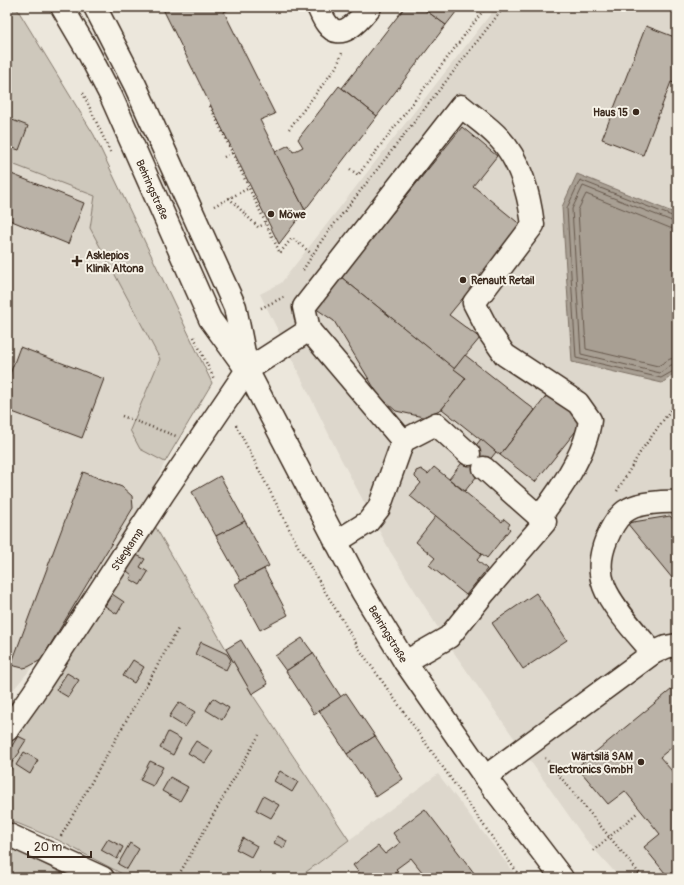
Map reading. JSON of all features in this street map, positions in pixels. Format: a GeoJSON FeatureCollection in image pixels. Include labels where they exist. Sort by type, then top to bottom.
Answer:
{"type":"FeatureCollection","features":[{"type":"Feature","properties":{"kind":"main road","name":"Behringstraße"},"geometry":{"type":"LineString","coordinates":[[62,7],[86,48],[111,96],[210,318],[247,370],[362,591],[406,662],[485,777],[562,878]]}},
{"type":"Feature","properties":{"kind":"main road","name":"Behringstraße"},"geometry":{"type":"LineString","coordinates":[[95,7],[135,85],[235,307],[247,370]]}},
{"type":"Feature","properties":{"kind":"main road"},"geometry":{"type":"LineString","coordinates":[[318,7],[327,24],[339,31],[349,29],[355,25],[370,7]]}},
{"type":"Feature","properties":{"kind":"main road"},"geometry":{"type":"LineString","coordinates":[[403,441],[309,330],[304,307],[461,106],[500,138],[519,167],[530,202],[533,225],[474,303],[489,332],[505,355],[578,403],[590,420],[588,436],[558,493],[539,518]]}},
{"type":"Feature","properties":{"kind":"main road"},"geometry":{"type":"LineString","coordinates":[[247,370],[309,330]]}},
{"type":"Feature","properties":{"kind":"main road","name":"Stiegkamp"},"geometry":{"type":"LineString","coordinates":[[7,730],[247,370]]}},
{"type":"Feature","properties":{"kind":"main road"},"geometry":{"type":"LineString","coordinates":[[336,542],[368,522],[379,508],[403,441],[436,424],[545,522],[504,569],[449,637],[406,662]]}},
{"type":"Feature","properties":{"kind":"main road"},"geometry":{"type":"LineString","coordinates":[[653,654],[610,598],[604,587],[601,573],[601,559],[606,542],[622,513],[635,506],[677,502]]}},
{"type":"Feature","properties":{"kind":"main road"},"geometry":{"type":"LineString","coordinates":[[485,777],[653,654],[666,647],[677,645]]}},
{"type":"Feature","properties":{"kind":"main road"},"geometry":{"type":"LineString","coordinates":[[7,834],[103,878]]}},
{"type":"Feature","properties":{"kind":"path"},"geometry":{"type":"LineString","coordinates":[[350,169],[358,175],[486,7]]}},
{"type":"Feature","properties":{"kind":"path"},"geometry":{"type":"LineString","coordinates":[[301,274],[312,254],[504,7]]}},
{"type":"Feature","properties":{"kind":"path"},"geometry":{"type":"LineString","coordinates":[[289,129],[340,61],[342,52],[339,31]]}},
{"type":"Feature","properties":{"kind":"path"},"geometry":{"type":"LineString","coordinates":[[210,106],[280,253],[292,238],[312,254]]}},
{"type":"Feature","properties":{"kind":"path"},"geometry":{"type":"LineString","coordinates":[[224,157],[232,153]]}},
{"type":"Feature","properties":{"kind":"path"},"geometry":{"type":"LineString","coordinates":[[214,206],[249,188]]}},
{"type":"Feature","properties":{"kind":"path"},"geometry":{"type":"LineString","coordinates":[[229,198],[258,227],[266,224]]}},
{"type":"Feature","properties":{"kind":"path"},"geometry":{"type":"LineString","coordinates":[[261,308],[286,295],[290,291]]}},
{"type":"Feature","properties":{"kind":"path"},"geometry":{"type":"LineString","coordinates":[[122,416],[197,444]]}},
{"type":"Feature","properties":{"kind":"path"},"geometry":{"type":"LineString","coordinates":[[51,853],[178,629]]}},
{"type":"Feature","properties":{"kind":"path"},"geometry":{"type":"LineString","coordinates":[[177,878],[259,735]]}},
{"type":"Feature","properties":{"kind":"path"},"geometry":{"type":"LineString","coordinates":[[533,742],[643,878]]}},
{"type":"Feature","properties":{"kind":"path"},"geometry":{"type":"LineString","coordinates":[[592,851],[638,813]]}},
{"type":"Feature","properties":{"kind":"shaded area"},"geometry":{"type":"Polygon","coordinates":[[[7,7],[16,7],[94,135],[212,383],[165,462],[140,449],[130,430],[160,359],[90,228],[95,196],[7,162],[7,7]]]}},
{"type":"Feature","properties":{"kind":"shaded area","name":"Asklepios Klinik Altona"},"geometry":{"type":"Polygon","coordinates":[[[8,7],[204,383],[179,425],[165,462],[143,510],[52,644],[7,697],[8,7]]]}},
{"type":"Feature","properties":{"kind":"shaded area"},"geometry":{"type":"Polygon","coordinates":[[[496,7],[677,7],[677,214],[577,174],[662,383],[677,372],[677,878],[620,878],[586,840],[450,647],[390,551],[341,459],[260,294],[281,283],[496,7]]]}},
{"type":"Feature","properties":{"kind":"shaded area"},"geometry":{"type":"Polygon","coordinates":[[[152,521],[252,694],[349,840],[298,878],[130,878],[58,840],[7,819],[7,741],[47,689],[152,521]]]}},
{"type":"Feature","properties":{"kind":"shaded area"},"geometry":{"type":"Polygon","coordinates":[[[438,774],[518,878],[298,878],[349,840],[438,774]]]}},
{"type":"Feature","properties":{"kind":"shaded area"},"geometry":{"type":"Polygon","coordinates":[[[7,846],[72,878],[7,878],[7,846]]]}},
{"type":"Feature","properties":{"kind":"water"},"geometry":{"type":"Polygon","coordinates":[[[577,174],[677,214],[677,372],[662,383],[572,362],[562,207],[577,174]]]}},
{"type":"Feature","properties":{"kind":"building"},"geometry":{"type":"Polygon","coordinates":[[[162,7],[227,7],[228,10],[224,12],[275,114],[260,120],[305,210],[279,244],[162,7]]]}},
{"type":"Feature","properties":{"kind":"building"},"geometry":{"type":"Polygon","coordinates":[[[405,7],[421,7],[446,25],[377,116],[342,88],[405,7]]]}},
{"type":"Feature","properties":{"kind":"building"},"geometry":{"type":"Polygon","coordinates":[[[421,7],[460,7],[446,25],[421,7]]]}},
{"type":"Feature","properties":{"kind":"building","name":"Haus 15"},"geometry":{"type":"Polygon","coordinates":[[[646,26],[677,38],[677,84],[671,82],[643,155],[602,139],[646,26]]]}},
{"type":"Feature","properties":{"kind":"building"},"geometry":{"type":"Polygon","coordinates":[[[339,86],[377,116],[305,210],[275,152],[289,145],[293,152],[303,147],[298,139],[339,86]]]}},
{"type":"Feature","properties":{"kind":"building"},"geometry":{"type":"Polygon","coordinates":[[[7,118],[28,126],[19,150],[7,146],[7,118]]]}},
{"type":"Feature","properties":{"kind":"building"},"geometry":{"type":"Polygon","coordinates":[[[462,127],[497,156],[473,186],[522,226],[449,315],[480,338],[454,369],[341,277],[462,127]]]}},
{"type":"Feature","properties":{"kind":"building"},"geometry":{"type":"Polygon","coordinates":[[[9,173],[84,203],[68,244],[7,219],[7,179],[9,173]]]}},
{"type":"Feature","properties":{"kind":"building"},"geometry":{"type":"Polygon","coordinates":[[[341,277],[466,378],[442,409],[423,417],[396,411],[379,396],[334,321],[315,308],[341,277]]]}},
{"type":"Feature","properties":{"kind":"building"},"geometry":{"type":"Polygon","coordinates":[[[20,347],[104,379],[82,438],[7,410],[7,382],[20,347]]]}},
{"type":"Feature","properties":{"kind":"building"},"geometry":{"type":"Polygon","coordinates":[[[465,355],[535,410],[500,455],[442,409],[466,378],[454,369],[465,355]]]}},
{"type":"Feature","properties":{"kind":"building"},"geometry":{"type":"Polygon","coordinates":[[[548,394],[583,422],[535,482],[500,455],[548,394]]]}},
{"type":"Feature","properties":{"kind":"building"},"geometry":{"type":"Polygon","coordinates":[[[481,439],[496,452],[465,491],[449,479],[481,439]]]}},
{"type":"Feature","properties":{"kind":"building"},"geometry":{"type":"Polygon","coordinates":[[[434,467],[502,522],[504,519],[510,524],[508,527],[510,529],[487,558],[410,496],[421,483],[415,477],[416,471],[421,469],[428,474],[434,467]]]}},
{"type":"Feature","properties":{"kind":"building"},"geometry":{"type":"Polygon","coordinates":[[[83,472],[122,487],[132,496],[133,508],[41,660],[23,668],[11,665],[83,472]]]}},
{"type":"Feature","properties":{"kind":"building"},"geometry":{"type":"Polygon","coordinates":[[[220,476],[245,521],[216,536],[192,492],[220,476]]]}},
{"type":"Feature","properties":{"kind":"building"},"geometry":{"type":"Polygon","coordinates":[[[436,516],[482,554],[477,560],[487,569],[466,595],[429,565],[435,558],[416,542],[436,516]]]}},
{"type":"Feature","properties":{"kind":"building"},"geometry":{"type":"Polygon","coordinates":[[[670,516],[677,524],[677,584],[627,523],[670,516]]]}},
{"type":"Feature","properties":{"kind":"building"},"geometry":{"type":"Polygon","coordinates":[[[245,521],[269,566],[241,581],[216,536],[245,521]]]}},
{"type":"Feature","properties":{"kind":"building"},"geometry":{"type":"Polygon","coordinates":[[[136,555],[145,559],[140,567],[148,572],[140,585],[130,579],[132,575],[127,571],[136,555]]]}},
{"type":"Feature","properties":{"kind":"building"},"geometry":{"type":"Polygon","coordinates":[[[264,569],[288,615],[260,630],[235,584],[264,569]]]}},
{"type":"Feature","properties":{"kind":"building"},"geometry":{"type":"Polygon","coordinates":[[[536,593],[567,640],[523,669],[492,623],[536,593]]]}},
{"type":"Feature","properties":{"kind":"building"},"geometry":{"type":"Polygon","coordinates":[[[112,594],[124,602],[117,614],[105,606],[112,594]]]}},
{"type":"Feature","properties":{"kind":"building"},"geometry":{"type":"Polygon","coordinates":[[[302,638],[313,653],[286,671],[275,656],[302,638]]]}},
{"type":"Feature","properties":{"kind":"building"},"geometry":{"type":"Polygon","coordinates":[[[241,640],[268,684],[252,694],[226,649],[241,640]]]}},
{"type":"Feature","properties":{"kind":"building"},"geometry":{"type":"Polygon","coordinates":[[[201,642],[227,654],[231,660],[226,670],[195,654],[201,642]]]}},
{"type":"Feature","properties":{"kind":"building"},"geometry":{"type":"Polygon","coordinates":[[[313,653],[341,697],[314,714],[286,671],[313,653]]]}},
{"type":"Feature","properties":{"kind":"building"},"geometry":{"type":"Polygon","coordinates":[[[133,660],[144,667],[134,683],[123,676],[133,660]]]}},
{"type":"Feature","properties":{"kind":"building"},"geometry":{"type":"Polygon","coordinates":[[[67,673],[79,680],[68,697],[56,690],[67,673]]]}},
{"type":"Feature","properties":{"kind":"building"},"geometry":{"type":"Polygon","coordinates":[[[677,685],[677,743],[660,757],[677,777],[677,878],[669,878],[644,847],[660,834],[625,791],[608,804],[577,767],[677,685]]]}},
{"type":"Feature","properties":{"kind":"building"},"geometry":{"type":"Polygon","coordinates":[[[346,693],[375,736],[347,754],[319,711],[346,693]]]}},
{"type":"Feature","properties":{"kind":"building"},"geometry":{"type":"Polygon","coordinates":[[[213,698],[229,708],[222,720],[206,710],[213,698]]]}},
{"type":"Feature","properties":{"kind":"building"},"geometry":{"type":"Polygon","coordinates":[[[179,702],[195,712],[185,727],[169,717],[179,702]]]}},
{"type":"Feature","properties":{"kind":"building"},"geometry":{"type":"Polygon","coordinates":[[[168,732],[181,739],[173,755],[160,748],[168,732]]]}},
{"type":"Feature","properties":{"kind":"building"},"geometry":{"type":"Polygon","coordinates":[[[18,736],[26,740],[19,751],[20,752],[10,765],[12,767],[7,776],[7,754],[18,736]]]}},
{"type":"Feature","properties":{"kind":"building"},"geometry":{"type":"Polygon","coordinates":[[[375,736],[403,779],[376,797],[347,754],[375,736]]]}},
{"type":"Feature","properties":{"kind":"building"},"geometry":{"type":"Polygon","coordinates":[[[196,741],[213,751],[205,763],[188,753],[196,741]]]}},
{"type":"Feature","properties":{"kind":"building"},"geometry":{"type":"Polygon","coordinates":[[[24,752],[38,760],[30,774],[16,765],[24,752]]]}},
{"type":"Feature","properties":{"kind":"building"},"geometry":{"type":"Polygon","coordinates":[[[150,761],[163,767],[153,786],[140,780],[150,761]]]}},
{"type":"Feature","properties":{"kind":"building"},"geometry":{"type":"Polygon","coordinates":[[[280,771],[298,782],[292,792],[274,781],[280,771]]]}},
{"type":"Feature","properties":{"kind":"building"},"geometry":{"type":"Polygon","coordinates":[[[170,777],[188,787],[180,801],[162,791],[170,777]]]}},
{"type":"Feature","properties":{"kind":"building"},"geometry":{"type":"Polygon","coordinates":[[[263,796],[279,805],[271,818],[256,810],[263,796]]]}},
{"type":"Feature","properties":{"kind":"building"},"geometry":{"type":"Polygon","coordinates":[[[425,809],[478,878],[427,878],[411,858],[396,869],[398,871],[389,878],[363,878],[353,865],[378,846],[385,854],[400,843],[393,833],[425,809]]]}},
{"type":"Feature","properties":{"kind":"building"},"geometry":{"type":"Polygon","coordinates":[[[277,836],[287,841],[284,848],[274,843],[277,836]]]}},
{"type":"Feature","properties":{"kind":"building"},"geometry":{"type":"Polygon","coordinates":[[[243,838],[257,846],[251,857],[236,849],[243,838]]]}},
{"type":"Feature","properties":{"kind":"building"},"geometry":{"type":"Polygon","coordinates":[[[108,839],[123,847],[117,859],[101,850],[108,839]]]}},
{"type":"Feature","properties":{"kind":"building"},"geometry":{"type":"Polygon","coordinates":[[[130,843],[139,849],[127,869],[118,864],[130,843]]]}},
{"type":"Feature","properties":{"kind":"place","name":"Haus 15"},"geometry":{"type":"Point","coordinates":[636,112]}},
{"type":"Feature","properties":{"kind":"place","name":"Möwe"},"geometry":{"type":"Point","coordinates":[271,214]}},
{"type":"Feature","properties":{"kind":"place","name":"Asklepios Klinik Altona"},"geometry":{"type":"Point","coordinates":[77,261]}},
{"type":"Feature","properties":{"kind":"place","name":"Renault Retail"},"geometry":{"type":"Point","coordinates":[463,280]}},
{"type":"Feature","properties":{"kind":"place","name":"Wärtsilä SAM Electronics GmbH"},"geometry":{"type":"Point","coordinates":[641,762]}}]}
